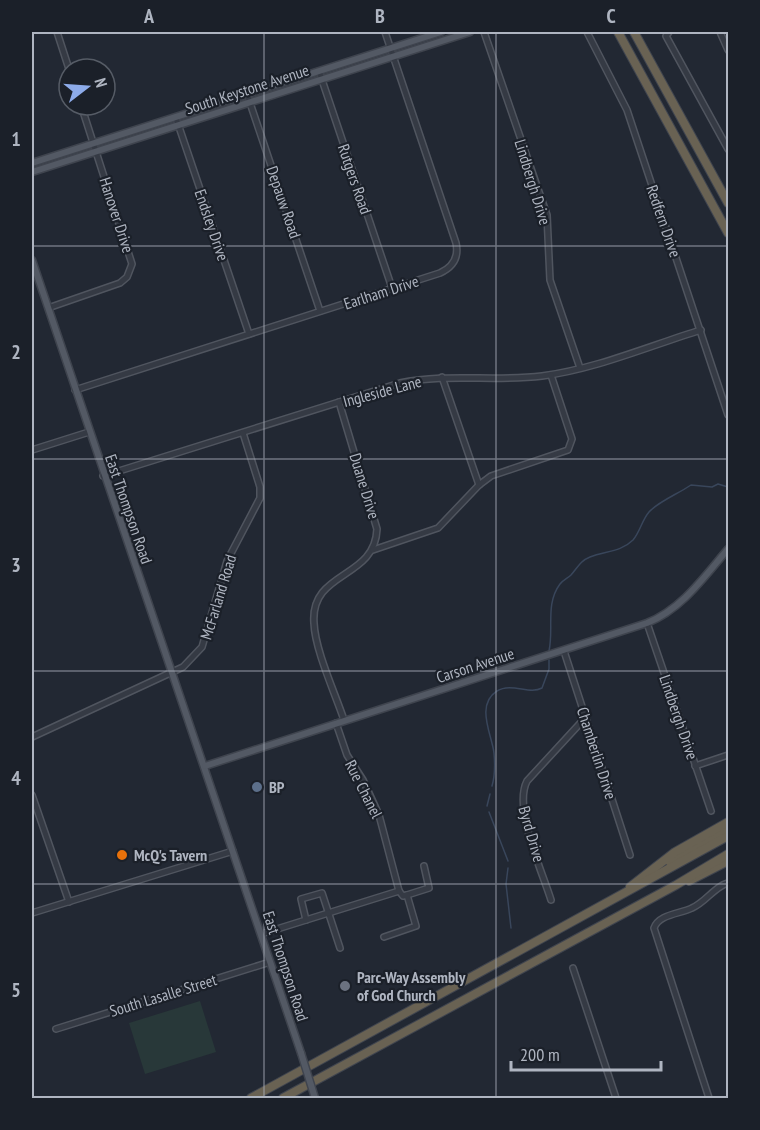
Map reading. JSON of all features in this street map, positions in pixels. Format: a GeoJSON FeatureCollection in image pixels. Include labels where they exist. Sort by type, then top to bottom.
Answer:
{"type":"FeatureCollection","features":[{"type":"Feature","properties":{"kind":"highway"},"geometry":{"type":"LineString","coordinates":[[618,32],[729,233]]}},
{"type":"Feature","properties":{"kind":"highway"},"geometry":{"type":"LineString","coordinates":[[634,32],[729,203]]}},
{"type":"Feature","properties":{"kind":"highway"},"geometry":{"type":"LineString","coordinates":[[619,895],[675,852],[729,822]]}},
{"type":"Feature","properties":{"kind":"highway"},"geometry":{"type":"LineString","coordinates":[[651,870],[729,828]]}},
{"type":"Feature","properties":{"kind":"highway"},"geometry":{"type":"LineString","coordinates":[[251,1098],[729,836]]}},
{"type":"Feature","properties":{"kind":"highway"},"geometry":{"type":"LineString","coordinates":[[283,1098],[729,854]]}},
{"type":"Feature","properties":{"kind":"highway"},"geometry":{"type":"LineString","coordinates":[[676,885],[729,861]]}},
{"type":"Feature","properties":{"kind":"main road","name":"South Keystone Avenue"},"geometry":{"type":"LineString","coordinates":[[32,163],[441,32]]}},
{"type":"Feature","properties":{"kind":"main road","name":"South Keystone Avenue"},"geometry":{"type":"LineString","coordinates":[[32,172],[470,32]]}},
{"type":"Feature","properties":{"kind":"main road","name":"East Thompson Road"},"geometry":{"type":"LineString","coordinates":[[32,260],[316,1098]]}},
{"type":"Feature","properties":{"kind":"main road","name":"Carson Avenue"},"geometry":{"type":"LineString","coordinates":[[205,765],[564,651],[660,618],[686,598],[729,549]]}},
{"type":"Feature","properties":{"kind":"street"},"geometry":{"type":"LineString","coordinates":[[57,32],[65,57]]}},
{"type":"Feature","properties":{"kind":"street","name":"Earlham Drive"},"geometry":{"type":"LineString","coordinates":[[75,390],[445,271],[454,261],[457,250],[386,32]]}},
{"type":"Feature","properties":{"kind":"street","name":"Lindbergh Drive"},"geometry":{"type":"LineString","coordinates":[[484,32],[547,215],[549,276],[580,368]]}},
{"type":"Feature","properties":{"kind":"street","name":"Redfern Drive"},"geometry":{"type":"LineString","coordinates":[[587,32],[627,110],[729,415]]}},
{"type":"Feature","properties":{"kind":"street"},"geometry":{"type":"LineString","coordinates":[[669,32],[666,36],[729,149]]}},
{"type":"Feature","properties":{"kind":"street"},"geometry":{"type":"LineString","coordinates":[[720,32],[729,50]]}},
{"type":"Feature","properties":{"kind":"street","name":"Rutgers Road"},"geometry":{"type":"LineString","coordinates":[[319,71],[392,288]]}},
{"type":"Feature","properties":{"kind":"street","name":"Depauw Road"},"geometry":{"type":"LineString","coordinates":[[247,94],[320,311]]}},
{"type":"Feature","properties":{"kind":"street","name":"Hanover Drive"},"geometry":{"type":"LineString","coordinates":[[48,308],[117,284],[130,271],[131,259],[85,117]]}},
{"type":"Feature","properties":{"kind":"street","name":"Endsley Drive"},"geometry":{"type":"LineString","coordinates":[[176,117],[249,334]]}},
{"type":"Feature","properties":{"kind":"street","name":"Ingleside Lane"},"geometry":{"type":"LineString","coordinates":[[104,476],[400,384],[442,377],[516,378],[550,375],[580,368],[700,330]]}},
{"type":"Feature","properties":{"kind":"street"},"geometry":{"type":"LineString","coordinates":[[344,720],[316,634],[314,615],[318,600],[328,584],[360,566],[373,550],[438,528],[479,485],[500,472],[566,451],[571,446],[572,439],[550,375]]}},
{"type":"Feature","properties":{"kind":"street"},"geometry":{"type":"LineString","coordinates":[[442,377],[479,485]]}},
{"type":"Feature","properties":{"kind":"street","name":"Duane Drive"},"geometry":{"type":"LineString","coordinates":[[339,402],[376,520],[377,536],[373,550]]}},
{"type":"Feature","properties":{"kind":"street"},"geometry":{"type":"LineString","coordinates":[[32,450],[89,432]]}},
{"type":"Feature","properties":{"kind":"street","name":"McFarland Road"},"geometry":{"type":"LineString","coordinates":[[32,737],[173,672],[192,661],[202,647],[227,561],[258,505],[260,487],[243,433]]}},
{"type":"Feature","properties":{"kind":"street","name":"Lindbergh Drive"},"geometry":{"type":"LineString","coordinates":[[647,623],[711,811]]}},
{"type":"Feature","properties":{"kind":"street","name":"Chamberlin Drive"},"geometry":{"type":"LineString","coordinates":[[564,651],[630,855]]}},
{"type":"Feature","properties":{"kind":"street","name":"Byrd Drive"},"geometry":{"type":"LineString","coordinates":[[551,900],[523,810],[522,794],[527,781],[585,718]]}},
{"type":"Feature","properties":{"kind":"street","name":"Rue Chanel"},"geometry":{"type":"LineString","coordinates":[[336,723],[347,755],[363,780],[379,815],[399,891]]}},
{"type":"Feature","properties":{"kind":"street"},"geometry":{"type":"LineString","coordinates":[[695,766],[729,755]]}},
{"type":"Feature","properties":{"kind":"street"},"geometry":{"type":"LineString","coordinates":[[32,795],[69,902]]}},
{"type":"Feature","properties":{"kind":"street"},"geometry":{"type":"LineString","coordinates":[[32,913],[233,851]]}},
{"type":"Feature","properties":{"kind":"street"},"geometry":{"type":"LineString","coordinates":[[261,934],[399,891],[403,896],[429,888],[424,866]]}},
{"type":"Feature","properties":{"kind":"street"},"geometry":{"type":"LineString","coordinates":[[709,1098],[654,925],[664,918],[698,905],[721,886],[729,883]]}},
{"type":"Feature","properties":{"kind":"street"},"geometry":{"type":"LineString","coordinates":[[306,920],[300,902],[303,898],[322,893],[340,948]]}},
{"type":"Feature","properties":{"kind":"street"},"geometry":{"type":"LineString","coordinates":[[384,937],[416,927],[407,895]]}},
{"type":"Feature","properties":{"kind":"street","name":"South Lasalle Street"},"geometry":{"type":"LineString","coordinates":[[56,1029],[270,962]]}},
{"type":"Feature","properties":{"kind":"street"},"geometry":{"type":"LineString","coordinates":[[573,968],[616,1098]]}},
{"type":"Feature","properties":{"kind":"shaded area"},"geometry":{"type":"Polygon","coordinates":[[[200,1001],[216,1052],[145,1074],[129,1023],[200,1001]]]}},
{"type":"Feature","properties":{"kind":"waterway"},"geometry":{"type":"LineString","coordinates":[[549,651],[551,608],[555,592],[581,562],[628,544],[633,540],[653,508],[691,485],[712,487],[718,484],[728,487]]}},
{"type":"Feature","properties":{"kind":"waterway"},"geometry":{"type":"LineString","coordinates":[[492,786],[494,757],[486,720],[490,697],[503,689],[537,690],[542,688],[549,669],[549,660]]}},
{"type":"Feature","properties":{"kind":"waterway"},"geometry":{"type":"LineString","coordinates":[[487,806],[490,794]]}},
{"type":"Feature","properties":{"kind":"waterway"},"geometry":{"type":"LineString","coordinates":[[489,812],[508,861]]}},
{"type":"Feature","properties":{"kind":"waterway"},"geometry":{"type":"LineString","coordinates":[[508,868],[506,884],[511,928]]}},
{"type":"Feature","properties":{"kind":"place","name":"BP"},"geometry":{"type":"Point","coordinates":[257,787]}},
{"type":"Feature","properties":{"kind":"place","name":"McQ's Tavern"},"geometry":{"type":"Point","coordinates":[122,855]}},
{"type":"Feature","properties":{"kind":"place","name":"Parc-Way Assembly of God Church"},"geometry":{"type":"Point","coordinates":[345,986]}}]}
